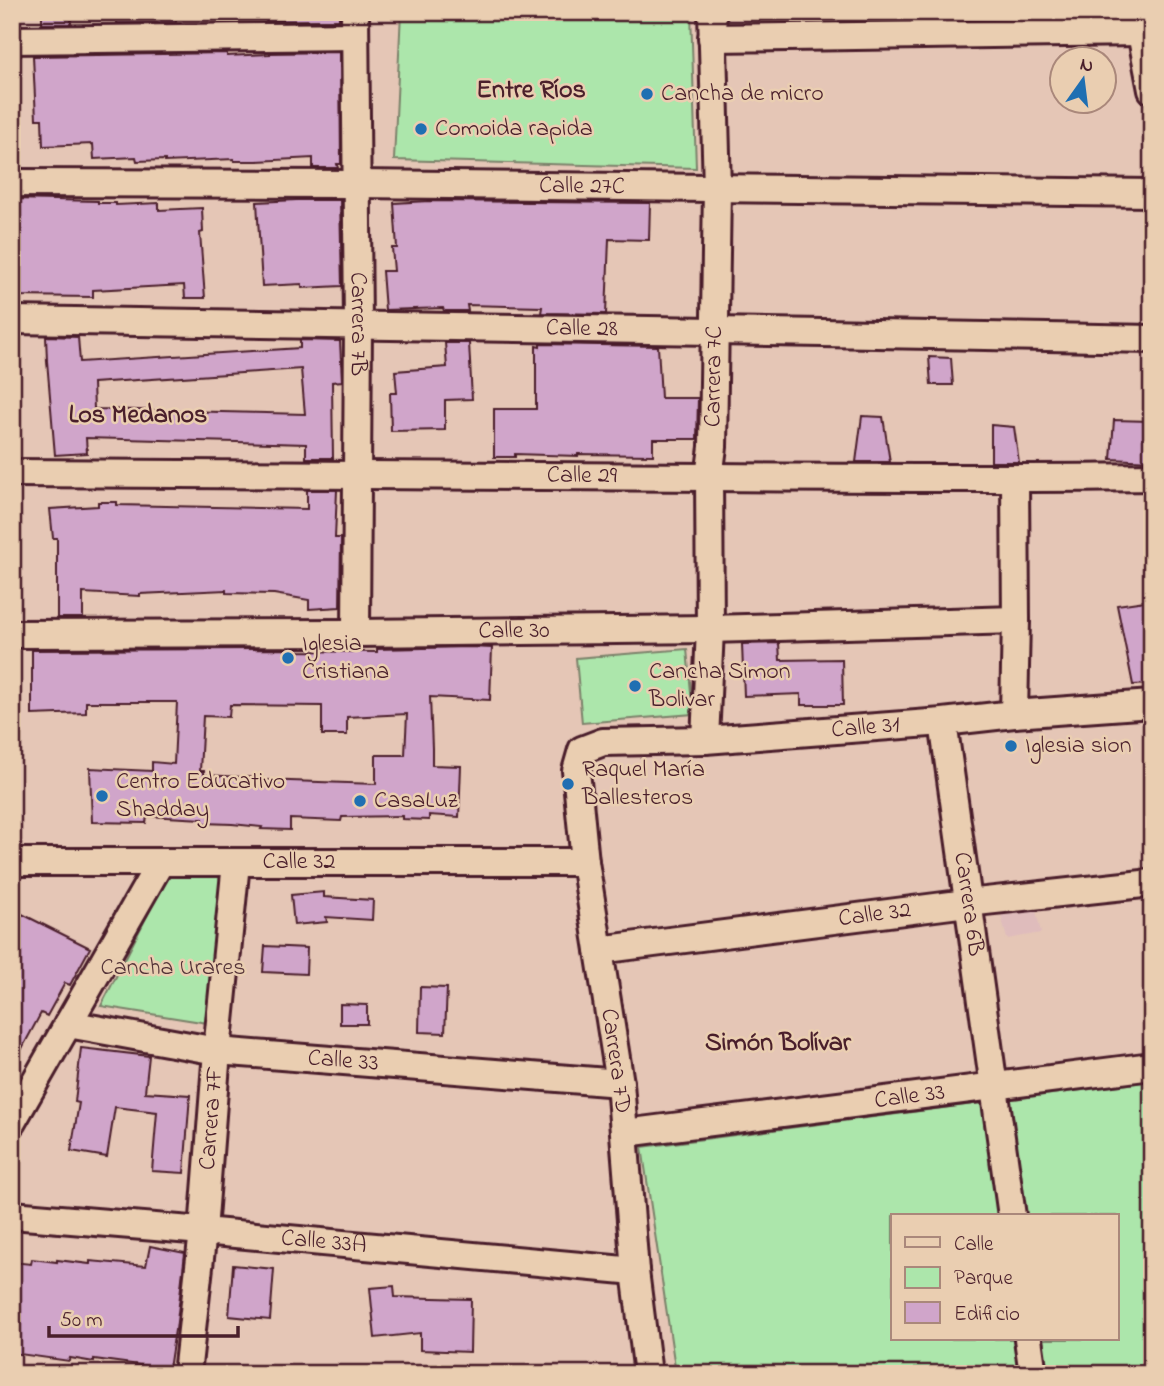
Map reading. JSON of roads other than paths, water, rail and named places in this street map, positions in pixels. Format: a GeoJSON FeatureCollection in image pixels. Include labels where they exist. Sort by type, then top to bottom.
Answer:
{"type":"FeatureCollection","features":[{"type":"Feature","properties":{"kind":"street"},"geometry":{"type":"LineString","coordinates":[[712,25],[1140,22],[1152,90]]}},
{"type":"Feature","properties":{"kind":"street"},"geometry":{"type":"LineString","coordinates":[[12,40],[355,24]]}},
{"type":"Feature","properties":{"kind":"street","name":"Carrera 7B"},"geometry":{"type":"LineString","coordinates":[[355,24],[358,325],[356,634]]}},
{"type":"Feature","properties":{"kind":"street","name":"Carrera 7C"},"geometry":{"type":"LineString","coordinates":[[705,740],[710,629],[709,477],[713,447],[717,188],[712,25]]}},
{"type":"Feature","properties":{"kind":"street","name":"Calle 27C"},"geometry":{"type":"LineString","coordinates":[[12,183],[1152,192]]}},
{"type":"Feature","properties":{"kind":"street","name":"Calle 28"},"geometry":{"type":"LineString","coordinates":[[12,320],[1152,339]]}},
{"type":"Feature","properties":{"kind":"street","name":"Calle 29"},"geometry":{"type":"LineString","coordinates":[[12,474],[1015,479],[1152,477]]}},
{"type":"Feature","properties":{"kind":"street"},"geometry":{"type":"LineString","coordinates":[[1014,714],[1015,479]]}},
{"type":"Feature","properties":{"kind":"street","name":"Calle 30"},"geometry":{"type":"LineString","coordinates":[[12,634],[356,634],[710,629],[1016,620]]}},
{"type":"Feature","properties":{"kind":"street","name":"Calle 31"},"geometry":{"type":"LineString","coordinates":[[582,750],[603,742],[705,740],[1152,704]]}},
{"type":"Feature","properties":{"kind":"street","name":"Carrera 6B"},"geometry":{"type":"LineString","coordinates":[[943,722],[995,1087]]}},
{"type":"Feature","properties":{"kind":"street","name":"Carrera 7D"},"geometry":{"type":"LineString","coordinates":[[582,750],[576,771],[584,862],[620,1083],[635,1271],[648,1374]]}},
{"type":"Feature","properties":{"kind":"street","name":"Calle 32"},"geometry":{"type":"LineString","coordinates":[[12,862],[584,862]]}},
{"type":"Feature","properties":{"kind":"street"},"geometry":{"type":"LineString","coordinates":[[12,1122],[159,863]]}},
{"type":"Feature","properties":{"kind":"street","name":"Carrera 7F"},"geometry":{"type":"LineString","coordinates":[[187,1374],[203,1231],[217,1051],[236,863]]}},
{"type":"Feature","properties":{"kind":"street","name":"Calle 32"},"geometry":{"type":"LineString","coordinates":[[599,950],[967,903],[1152,883]]}},
{"type":"Feature","properties":{"kind":"street","name":"Calle 33"},"geometry":{"type":"LineString","coordinates":[[68,1024],[217,1051],[620,1083]]}},
{"type":"Feature","properties":{"kind":"street","name":"Calle 33"},"geometry":{"type":"LineString","coordinates":[[625,1133],[1152,1066]]}},
{"type":"Feature","properties":{"kind":"street"},"geometry":{"type":"LineString","coordinates":[[995,1087],[1012,1214]]}},
{"type":"Feature","properties":{"kind":"street","name":"Calle 33A"},"geometry":{"type":"LineString","coordinates":[[12,1215],[635,1271]]}},
{"type":"Feature","properties":{"kind":"street"},"geometry":{"type":"LineString","coordinates":[[1028,1340],[1033,1374]]}},
{"type":"Feature","properties":{"kind":"place","name":"Cancha de micro"},"geometry":{"type":"Point","coordinates":[647,94]}},
{"type":"Feature","properties":{"kind":"place","name":"Comoida rapida"},"geometry":{"type":"Point","coordinates":[421,129]}},
{"type":"Feature","properties":{"kind":"place","name":"Iglesia Cristiana"},"geometry":{"type":"Point","coordinates":[288,658]}},
{"type":"Feature","properties":{"kind":"place","name":"Cancha Simon Bolivar"},"geometry":{"type":"Point","coordinates":[635,686]}},
{"type":"Feature","properties":{"kind":"place","name":"Iglesia sion"},"geometry":{"type":"Point","coordinates":[1011,746]}},
{"type":"Feature","properties":{"kind":"place","name":"Raquel María Ballesteros"},"geometry":{"type":"Point","coordinates":[568,784]}},
{"type":"Feature","properties":{"kind":"place","name":"Centro Educativo Shadday"},"geometry":{"type":"Point","coordinates":[102,796]}},
{"type":"Feature","properties":{"kind":"place","name":"CasaLuz"},"geometry":{"type":"Point","coordinates":[360,801]}},
{"type":"Feature","properties":{"kind":"district","name":"Entre Ríos"},"geometry":{"type":"Point","coordinates":[531,91]}},
{"type":"Feature","properties":{"kind":"district","name":"Los Medanos"},"geometry":{"type":"Point","coordinates":[138,416]}},
{"type":"Feature","properties":{"kind":"district","name":"Simón Bolívar"},"geometry":{"type":"Point","coordinates":[778,1044]}},
{"type":"Feature","properties":{"kind":"park label","name":"Cancha Urares"},"geometry":{"type":"Point","coordinates":[173,968]}}]}
